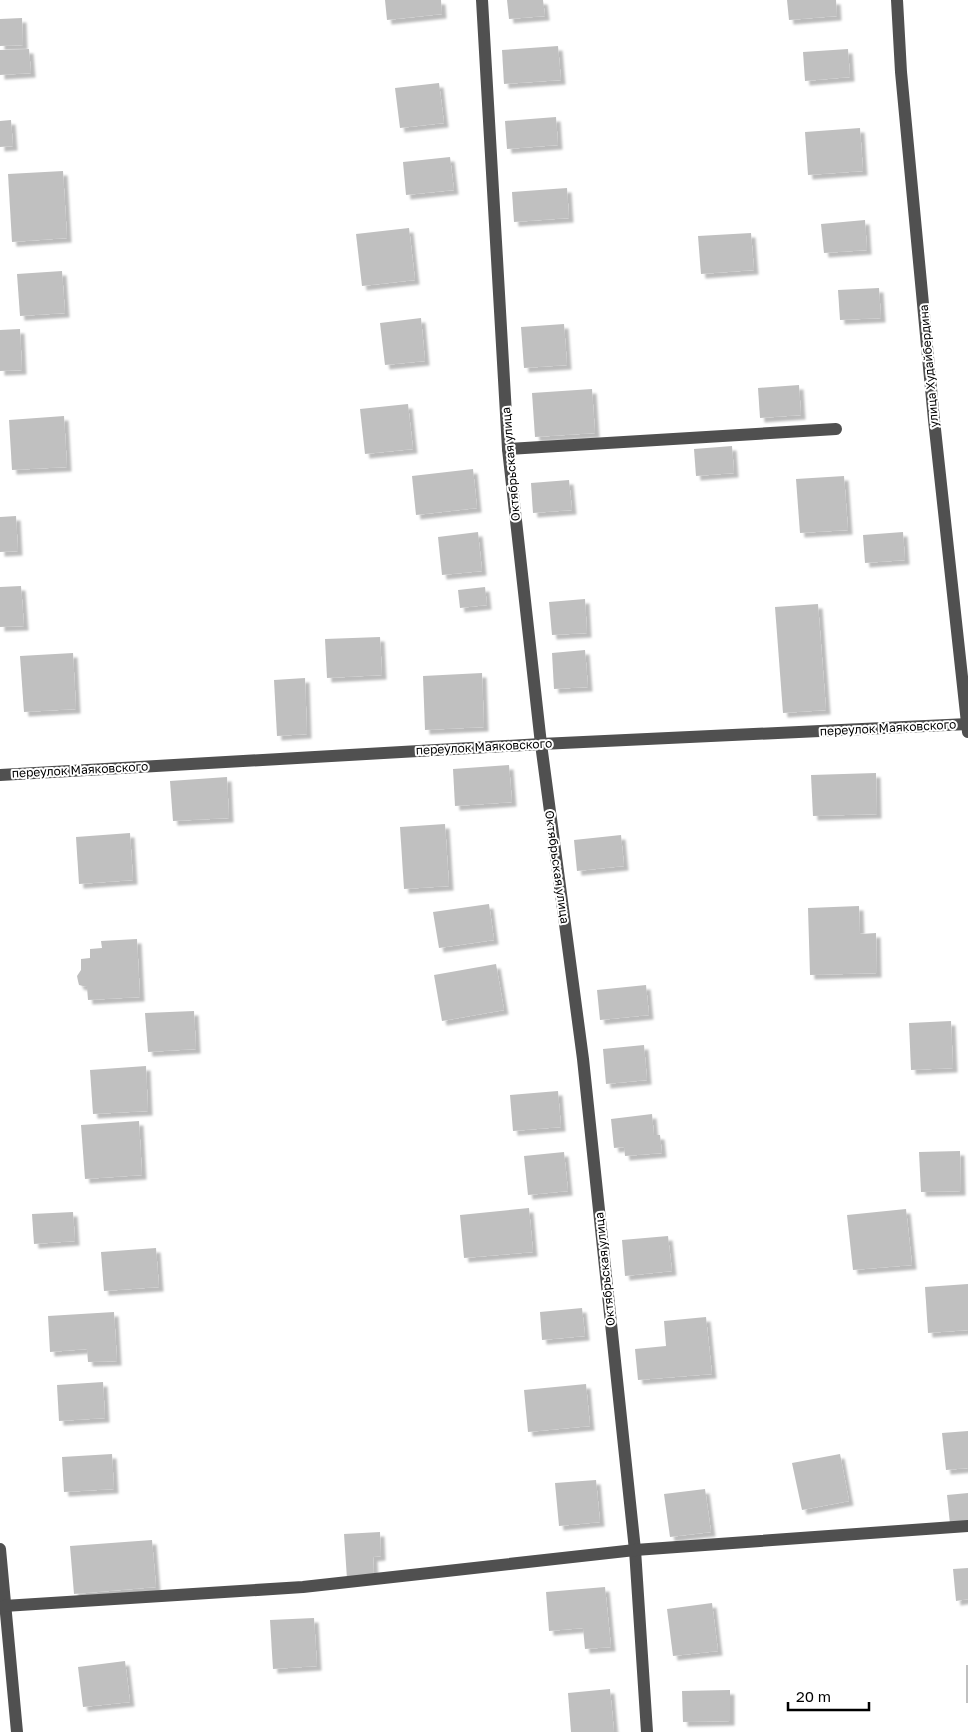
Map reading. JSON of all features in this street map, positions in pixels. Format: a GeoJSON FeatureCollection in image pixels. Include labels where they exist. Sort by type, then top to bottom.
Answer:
{"type":"FeatureCollection","features":[{"type":"Feature","properties":{"kind":"street","name":"Октябрьская улица"},"geometry":{"type":"LineString","coordinates":[[482,0],[508,448],[541,744],[583,1060],[635,1550],[647,1732]]}},
{"type":"Feature","properties":{"kind":"street","name":"улица Худайбердина"},"geometry":{"type":"LineString","coordinates":[[897,0],[901,72],[934,420],[968,727]]}},
{"type":"Feature","properties":{"kind":"street"},"geometry":{"type":"LineString","coordinates":[[508,448],[836,429]]}},
{"type":"Feature","properties":{"kind":"street","name":"переулок Маяковского"},"geometry":{"type":"LineString","coordinates":[[0,775],[541,744],[968,727]]}},
{"type":"Feature","properties":{"kind":"street"},"geometry":{"type":"LineString","coordinates":[[4,1606],[303,1586],[635,1550],[968,1526]]}},
{"type":"Feature","properties":{"kind":"street"},"geometry":{"type":"LineString","coordinates":[[0,1549],[16,1732]]}},
{"type":"Feature","properties":{"kind":"building"},"geometry":{"type":"Polygon","coordinates":[[[385,0],[441,0],[442,14],[387,20],[385,0]]]}},
{"type":"Feature","properties":{"kind":"building"},"geometry":{"type":"Polygon","coordinates":[[[507,0],[543,0],[545,16],[509,19],[507,0]]]}},
{"type":"Feature","properties":{"kind":"building"},"geometry":{"type":"Polygon","coordinates":[[[787,0],[836,0],[837,16],[789,20],[787,0]]]}},
{"type":"Feature","properties":{"kind":"building"},"geometry":{"type":"Polygon","coordinates":[[[22,18],[23,45],[0,46],[0,19],[22,18]]]}},
{"type":"Feature","properties":{"kind":"building"},"geometry":{"type":"Polygon","coordinates":[[[558,46],[561,80],[504,84],[502,50],[558,46]]]}},
{"type":"Feature","properties":{"kind":"building"},"geometry":{"type":"Polygon","coordinates":[[[29,49],[31,73],[0,75],[0,50],[29,49]]]}},
{"type":"Feature","properties":{"kind":"building"},"geometry":{"type":"Polygon","coordinates":[[[848,49],[850,77],[805,81],[803,52],[848,49]]]}},
{"type":"Feature","properties":{"kind":"building"},"geometry":{"type":"Polygon","coordinates":[[[439,83],[444,123],[400,128],[395,88],[439,83]]]}},
{"type":"Feature","properties":{"kind":"building"},"geometry":{"type":"Polygon","coordinates":[[[556,117],[558,145],[507,149],[505,121],[556,117]]]}},
{"type":"Feature","properties":{"kind":"building"},"geometry":{"type":"Polygon","coordinates":[[[11,120],[13,146],[0,147],[0,121],[11,120]]]}},
{"type":"Feature","properties":{"kind":"building"},"geometry":{"type":"Polygon","coordinates":[[[860,128],[863,171],[808,175],[805,132],[860,128]]]}},
{"type":"Feature","properties":{"kind":"building"},"geometry":{"type":"Polygon","coordinates":[[[450,157],[454,190],[406,195],[403,162],[450,157]]]}},
{"type":"Feature","properties":{"kind":"building"},"geometry":{"type":"Polygon","coordinates":[[[63,171],[67,238],[12,242],[8,174],[63,171]]]}},
{"type":"Feature","properties":{"kind":"building"},"geometry":{"type":"Polygon","coordinates":[[[567,188],[569,218],[514,222],[512,192],[567,188]]]}},
{"type":"Feature","properties":{"kind":"building"},"geometry":{"type":"Polygon","coordinates":[[[865,220],[867,250],[824,253],[821,224],[865,220]]]}},
{"type":"Feature","properties":{"kind":"building"},"geometry":{"type":"Polygon","coordinates":[[[409,228],[415,280],[362,286],[356,234],[409,228]]]}},
{"type":"Feature","properties":{"kind":"building"},"geometry":{"type":"Polygon","coordinates":[[[751,233],[754,270],[701,274],[698,236],[751,233]]]}},
{"type":"Feature","properties":{"kind":"building"},"geometry":{"type":"Polygon","coordinates":[[[62,271],[65,313],[20,316],[17,274],[62,271]]]}},
{"type":"Feature","properties":{"kind":"building"},"geometry":{"type":"Polygon","coordinates":[[[879,288],[881,318],[840,320],[838,290],[879,288]]]}},
{"type":"Feature","properties":{"kind":"building"},"geometry":{"type":"Polygon","coordinates":[[[421,318],[425,361],[385,365],[380,323],[421,318]]]}},
{"type":"Feature","properties":{"kind":"building"},"geometry":{"type":"Polygon","coordinates":[[[564,324],[567,365],[524,368],[521,327],[564,324]]]}},
{"type":"Feature","properties":{"kind":"building"},"geometry":{"type":"Polygon","coordinates":[[[20,329],[22,370],[0,371],[0,330],[20,329]]]}},
{"type":"Feature","properties":{"kind":"building"},"geometry":{"type":"Polygon","coordinates":[[[799,385],[801,415],[760,418],[758,388],[799,385]]]}},
{"type":"Feature","properties":{"kind":"building"},"geometry":{"type":"Polygon","coordinates":[[[592,389],[595,433],[535,437],[532,393],[592,389]]]}},
{"type":"Feature","properties":{"kind":"building"},"geometry":{"type":"Polygon","coordinates":[[[408,404],[413,449],[365,454],[360,409],[408,404]]]}},
{"type":"Feature","properties":{"kind":"building"},"geometry":{"type":"Polygon","coordinates":[[[64,416],[67,467],[12,470],[9,420],[64,416]]]}},
{"type":"Feature","properties":{"kind":"building"},"geometry":{"type":"Polygon","coordinates":[[[732,446],[734,473],[696,476],[694,449],[732,446]]]}},
{"type":"Feature","properties":{"kind":"building"},"geometry":{"type":"Polygon","coordinates":[[[473,469],[477,508],[416,515],[412,476],[473,469]]]}},
{"type":"Feature","properties":{"kind":"building"},"geometry":{"type":"Polygon","coordinates":[[[844,476],[848,530],[800,533],[796,479],[844,476]]]}},
{"type":"Feature","properties":{"kind":"building"},"geometry":{"type":"Polygon","coordinates":[[[569,480],[572,510],[533,513],[531,483],[569,480]]]}},
{"type":"Feature","properties":{"kind":"building"},"geometry":{"type":"Polygon","coordinates":[[[16,516],[18,551],[0,552],[0,517],[16,516]]]}},
{"type":"Feature","properties":{"kind":"building"},"geometry":{"type":"Polygon","coordinates":[[[478,532],[482,571],[442,575],[438,537],[478,532]]]}},
{"type":"Feature","properties":{"kind":"building"},"geometry":{"type":"Polygon","coordinates":[[[903,532],[905,560],[865,563],[863,535],[903,532]]]}},
{"type":"Feature","properties":{"kind":"building"},"geometry":{"type":"Polygon","coordinates":[[[21,586],[24,626],[0,627],[0,587],[21,586]]]}},
{"type":"Feature","properties":{"kind":"building"},"geometry":{"type":"Polygon","coordinates":[[[485,587],[487,605],[460,608],[458,590],[485,587]]]}},
{"type":"Feature","properties":{"kind":"building"},"geometry":{"type":"Polygon","coordinates":[[[585,599],[587,633],[552,635],[549,602],[585,599]]]}},
{"type":"Feature","properties":{"kind":"building"},"geometry":{"type":"Polygon","coordinates":[[[818,604],[826,710],[783,713],[775,607],[818,604]]]}},
{"type":"Feature","properties":{"kind":"building"},"geometry":{"type":"Polygon","coordinates":[[[380,637],[382,675],[327,678],[325,639],[380,637]]]}},
{"type":"Feature","properties":{"kind":"building"},"geometry":{"type":"Polygon","coordinates":[[[585,650],[588,687],[554,689],[552,653],[585,650]]]}},
{"type":"Feature","properties":{"kind":"building"},"geometry":{"type":"Polygon","coordinates":[[[73,653],[76,709],[24,712],[20,656],[73,653]]]}},
{"type":"Feature","properties":{"kind":"building"},"geometry":{"type":"Polygon","coordinates":[[[482,673],[484,727],[425,730],[423,676],[482,673]]]}},
{"type":"Feature","properties":{"kind":"building"},"geometry":{"type":"Polygon","coordinates":[[[305,678],[307,734],[277,736],[274,680],[305,678]]]}},
{"type":"Feature","properties":{"kind":"building"},"geometry":{"type":"Polygon","coordinates":[[[509,765],[512,802],[455,806],[453,769],[509,765]]]}},
{"type":"Feature","properties":{"kind":"building"},"geometry":{"type":"Polygon","coordinates":[[[876,773],[877,814],[813,816],[811,775],[876,773]]]}},
{"type":"Feature","properties":{"kind":"building"},"geometry":{"type":"Polygon","coordinates":[[[227,777],[229,818],[173,821],[170,781],[227,777]]]}},
{"type":"Feature","properties":{"kind":"building"},"geometry":{"type":"Polygon","coordinates":[[[445,824],[449,886],[404,889],[400,827],[445,824]]]}},
{"type":"Feature","properties":{"kind":"building"},"geometry":{"type":"Polygon","coordinates":[[[130,833],[133,880],[79,884],[76,837],[130,833]]]}},
{"type":"Feature","properties":{"kind":"building"},"geometry":{"type":"Polygon","coordinates":[[[621,835],[624,866],[577,871],[574,840],[621,835]]]}},
{"type":"Feature","properties":{"kind":"building"},"geometry":{"type":"Polygon","coordinates":[[[489,904],[494,940],[439,948],[433,912],[489,904]]]}},
{"type":"Feature","properties":{"kind":"building"},"geometry":{"type":"Polygon","coordinates":[[[859,906],[860,934],[876,933],[877,973],[810,975],[808,908],[859,906]]]}},
{"type":"Feature","properties":{"kind":"building"},"geometry":{"type":"Polygon","coordinates":[[[137,939],[140,997],[88,1000],[87,987],[79,985],[77,976],[81,970],[81,959],[90,958],[90,949],[102,948],[101,941],[137,939]]]}},
{"type":"Feature","properties":{"kind":"building"},"geometry":{"type":"Polygon","coordinates":[[[496,964],[504,1010],[442,1021],[434,975],[496,964]]]}},
{"type":"Feature","properties":{"kind":"building"},"geometry":{"type":"Polygon","coordinates":[[[646,985],[649,1015],[600,1020],[597,990],[646,985]]]}},
{"type":"Feature","properties":{"kind":"building"},"geometry":{"type":"Polygon","coordinates":[[[194,1011],[196,1049],[148,1052],[145,1013],[194,1011]]]}},
{"type":"Feature","properties":{"kind":"building"},"geometry":{"type":"Polygon","coordinates":[[[951,1021],[953,1068],[911,1070],[909,1023],[951,1021]]]}},
{"type":"Feature","properties":{"kind":"building"},"geometry":{"type":"Polygon","coordinates":[[[644,1045],[647,1080],[606,1084],[603,1049],[644,1045]]]}},
{"type":"Feature","properties":{"kind":"building"},"geometry":{"type":"Polygon","coordinates":[[[146,1066],[148,1111],[93,1114],[90,1070],[146,1066]]]}},
{"type":"Feature","properties":{"kind":"building"},"geometry":{"type":"Polygon","coordinates":[[[558,1091],[561,1127],[513,1131],[510,1095],[558,1091]]]}},
{"type":"Feature","properties":{"kind":"building"},"geometry":{"type":"Polygon","coordinates":[[[652,1114],[654,1135],[660,1135],[662,1153],[625,1156],[624,1147],[614,1148],[611,1119],[652,1114]]]}},
{"type":"Feature","properties":{"kind":"building"},"geometry":{"type":"Polygon","coordinates":[[[139,1121],[142,1175],[85,1179],[81,1125],[139,1121]]]}},
{"type":"Feature","properties":{"kind":"building"},"geometry":{"type":"Polygon","coordinates":[[[960,1151],[961,1191],[921,1192],[919,1152],[960,1151]]]}},
{"type":"Feature","properties":{"kind":"building"},"geometry":{"type":"Polygon","coordinates":[[[564,1152],[568,1191],[528,1195],[524,1156],[564,1152]]]}},
{"type":"Feature","properties":{"kind":"building"},"geometry":{"type":"Polygon","coordinates":[[[529,1208],[533,1252],[464,1258],[460,1215],[529,1208]]]}},
{"type":"Feature","properties":{"kind":"building"},"geometry":{"type":"Polygon","coordinates":[[[906,1209],[912,1265],[853,1270],[847,1215],[906,1209]]]}},
{"type":"Feature","properties":{"kind":"building"},"geometry":{"type":"Polygon","coordinates":[[[73,1212],[75,1241],[34,1244],[32,1214],[73,1212]]]}},
{"type":"Feature","properties":{"kind":"building"},"geometry":{"type":"Polygon","coordinates":[[[668,1236],[672,1271],[625,1276],[622,1240],[668,1236]]]}},
{"type":"Feature","properties":{"kind":"building"},"geometry":{"type":"Polygon","coordinates":[[[156,1248],[159,1287],[104,1291],[101,1252],[156,1248]]]}},
{"type":"Feature","properties":{"kind":"building"},"geometry":{"type":"Polygon","coordinates":[[[968,1284],[968,1330],[928,1333],[925,1287],[968,1284]]]}},
{"type":"Feature","properties":{"kind":"building"},"geometry":{"type":"Polygon","coordinates":[[[582,1308],[585,1336],[542,1340],[540,1312],[582,1308]]]}},
{"type":"Feature","properties":{"kind":"building"},"geometry":{"type":"Polygon","coordinates":[[[114,1312],[117,1361],[88,1362],[87,1349],[50,1352],[48,1316],[114,1312]]]}},
{"type":"Feature","properties":{"kind":"building"},"geometry":{"type":"Polygon","coordinates":[[[706,1317],[712,1374],[638,1380],[635,1349],[666,1346],[664,1321],[706,1317]]]}},
{"type":"Feature","properties":{"kind":"building"},"geometry":{"type":"Polygon","coordinates":[[[103,1382],[105,1418],[59,1421],[57,1385],[103,1382]]]}},
{"type":"Feature","properties":{"kind":"building"},"geometry":{"type":"Polygon","coordinates":[[[586,1384],[590,1426],[528,1432],[524,1390],[586,1384]]]}},
{"type":"Feature","properties":{"kind":"building"},"geometry":{"type":"Polygon","coordinates":[[[968,1431],[968,1468],[946,1470],[942,1433],[968,1431]]]}},
{"type":"Feature","properties":{"kind":"building"},"geometry":{"type":"Polygon","coordinates":[[[112,1454],[114,1489],[64,1492],[62,1457],[112,1454]]]}},
{"type":"Feature","properties":{"kind":"building"},"geometry":{"type":"Polygon","coordinates":[[[840,1454],[849,1501],[802,1510],[792,1463],[840,1454]]]}},
{"type":"Feature","properties":{"kind":"building"},"geometry":{"type":"Polygon","coordinates":[[[596,1480],[600,1522],[559,1526],[555,1483],[596,1480]]]}},
{"type":"Feature","properties":{"kind":"building"},"geometry":{"type":"Polygon","coordinates":[[[705,1489],[711,1532],[670,1537],[664,1494],[705,1489]]]}},
{"type":"Feature","properties":{"kind":"building"},"geometry":{"type":"Polygon","coordinates":[[[968,1493],[968,1522],[950,1524],[947,1495],[968,1493]]]}},
{"type":"Feature","properties":{"kind":"building"},"geometry":{"type":"Polygon","coordinates":[[[380,1532],[381,1556],[373,1557],[374,1577],[347,1579],[344,1534],[380,1532]]]}},
{"type":"Feature","properties":{"kind":"building"},"geometry":{"type":"Polygon","coordinates":[[[152,1540],[156,1587],[74,1594],[70,1546],[152,1540]]]}},
{"type":"Feature","properties":{"kind":"building"},"geometry":{"type":"Polygon","coordinates":[[[968,1568],[968,1599],[956,1601],[953,1569],[968,1568]]]}},
{"type":"Feature","properties":{"kind":"building"},"geometry":{"type":"Polygon","coordinates":[[[605,1587],[611,1647],[585,1649],[583,1628],[549,1631],[546,1592],[605,1587]]]}},
{"type":"Feature","properties":{"kind":"building"},"geometry":{"type":"Polygon","coordinates":[[[712,1603],[718,1651],[673,1656],[667,1609],[712,1603]]]}},
{"type":"Feature","properties":{"kind":"building"},"geometry":{"type":"Polygon","coordinates":[[[314,1618],[317,1666],[273,1669],[270,1620],[314,1618]]]}},
{"type":"Feature","properties":{"kind":"building"},"geometry":{"type":"Polygon","coordinates":[[[125,1661],[130,1702],[83,1707],[78,1667],[125,1661]]]}},
{"type":"Feature","properties":{"kind":"building"},"geometry":{"type":"Polygon","coordinates":[[[966,1665],[968,1665],[968,1703],[966,1703],[966,1665]]]}},
{"type":"Feature","properties":{"kind":"building"},"geometry":{"type":"Polygon","coordinates":[[[610,1689],[614,1732],[571,1732],[568,1693],[610,1689]]]}},
{"type":"Feature","properties":{"kind":"building"},"geometry":{"type":"Polygon","coordinates":[[[730,1690],[730,1721],[683,1722],[682,1691],[730,1690]]]}}]}
